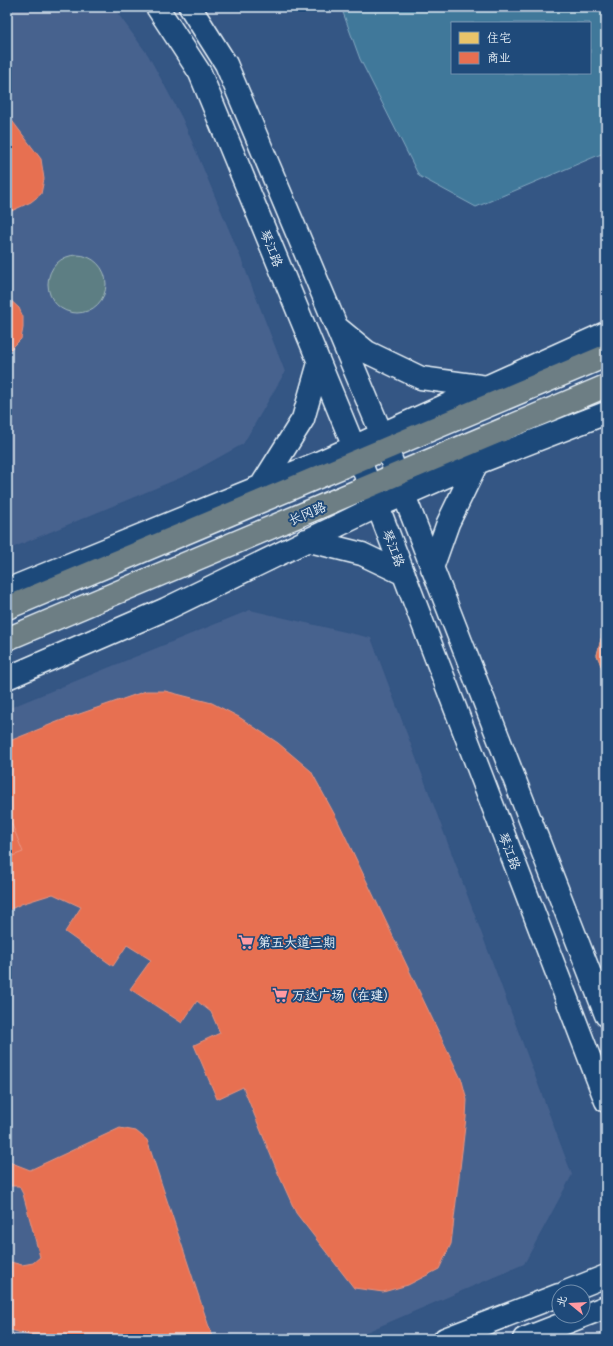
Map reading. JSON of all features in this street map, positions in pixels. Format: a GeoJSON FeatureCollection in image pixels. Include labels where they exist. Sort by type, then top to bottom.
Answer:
{"type":"FeatureCollection","features":[{"type":"Feature","properties":{"kind":"main road","name":"琴江路"},"geometry":{"type":"LineString","coordinates":[[157,7],[200,73],[320,363],[378,506],[606,1101]]}},
{"type":"Feature","properties":{"kind":"main road"},"geometry":{"type":"LineString","coordinates":[[190,7],[226,64],[385,442],[432,568],[606,1015]]}},
{"type":"Feature","properties":{"kind":"main road"},"geometry":{"type":"LineString","coordinates":[[337,327],[367,352],[420,378],[487,387]]}},
{"type":"Feature","properties":{"kind":"main road"},"geometry":{"type":"LineString","coordinates":[[385,442],[487,387],[606,333]]}},
{"type":"Feature","properties":{"kind":"main road"},"geometry":{"type":"LineString","coordinates":[[7,608],[385,442],[606,356]]}},
{"type":"Feature","properties":{"kind":"main road"},"geometry":{"type":"LineString","coordinates":[[261,486],[303,419],[320,363]]}},
{"type":"Feature","properties":{"kind":"main road","name":"长冈路"},"geometry":{"type":"LineString","coordinates":[[7,639],[606,386]]}},
{"type":"Feature","properties":{"kind":"main road"},"geometry":{"type":"LineString","coordinates":[[7,678],[166,609],[378,506],[477,463],[606,413]]}},
{"type":"Feature","properties":{"kind":"main road"},"geometry":{"type":"LineString","coordinates":[[7,590],[261,486],[357,454]]}},
{"type":"Feature","properties":{"kind":"main road"},"geometry":{"type":"LineString","coordinates":[[432,568],[448,523],[477,463]]}},
{"type":"Feature","properties":{"kind":"main road"},"geometry":{"type":"LineString","coordinates":[[306,540],[362,554],[404,574]]}},
{"type":"Feature","properties":{"kind":"main road"},"geometry":{"type":"LineString","coordinates":[[586,1284],[606,1276]]}},
{"type":"Feature","properties":{"kind":"main road"},"geometry":{"type":"LineString","coordinates":[[445,1339],[551,1298]]}},
{"type":"Feature","properties":{"kind":"main road"},"geometry":{"type":"LineString","coordinates":[[591,1313],[606,1307]]}},
{"type":"Feature","properties":{"kind":"main road"},"geometry":{"type":"LineString","coordinates":[[524,1339],[562,1324]]}},
{"type":"Feature","properties":{"kind":"shaded area"},"geometry":{"type":"Polygon","coordinates":[[[7,7],[113,7],[148,55],[182,118],[240,256],[285,372],[243,444],[187,475],[7,550],[7,7]]]}},
{"type":"Feature","properties":{"kind":"shaded area"},"geometry":{"type":"Polygon","coordinates":[[[341,7],[606,7],[606,152],[476,207],[419,176],[360,59],[341,7]]]}},
{"type":"Feature","properties":{"kind":"shaded area","name":"第五大道三期"},"geometry":{"type":"Polygon","coordinates":[[[250,610],[371,638],[572,1175],[524,1264],[350,1339],[7,1339],[7,709],[250,610]]]}},
{"type":"Feature","properties":{"kind":"green space"},"geometry":{"type":"Polygon","coordinates":[[[77,255],[88,257],[101,268],[104,273],[106,284],[104,295],[93,308],[88,311],[77,313],[66,311],[53,300],[50,295],[48,284],[50,273],[61,260],[66,257],[77,255]]]}},
{"type":"Feature","properties":{"kind":"building: 住宅"},"geometry":{"type":"Polygon","coordinates":[[[606,620],[606,678],[597,655],[606,620]]]}},
{"type":"Feature","properties":{"kind":"building: 住宅"},"geometry":{"type":"Polygon","coordinates":[[[170,1297],[186,1339],[138,1339],[128,1313],[170,1297]]]}},
{"type":"Feature","properties":{"kind":"building: 商业"},"geometry":{"type":"Polygon","coordinates":[[[7,114],[41,159],[44,179],[41,194],[31,202],[7,213],[7,114]]]}},
{"type":"Feature","properties":{"kind":"building: 商业"},"geometry":{"type":"Polygon","coordinates":[[[7,297],[19,308],[23,317],[23,328],[21,339],[7,353],[7,297]]]}},
{"type":"Feature","properties":{"kind":"building: 商业"},"geometry":{"type":"Polygon","coordinates":[[[606,620],[606,678],[597,655],[606,620]]]}},
{"type":"Feature","properties":{"kind":"building: 商业","name":"万达广场（在建）"},"geometry":{"type":"Polygon","coordinates":[[[146,691],[165,691],[212,703],[239,717],[278,743],[311,771],[337,819],[462,1081],[467,1100],[466,1118],[451,1244],[439,1269],[408,1285],[383,1292],[354,1288],[296,1213],[243,1087],[217,1099],[194,1045],[220,1033],[211,1012],[197,1001],[182,1023],[130,989],[151,960],[127,945],[113,966],[65,932],[81,907],[53,894],[21,904],[7,911],[7,742],[62,720],[146,691]]]}},
{"type":"Feature","properties":{"kind":"building: 商业"},"geometry":{"type":"Polygon","coordinates":[[[7,812],[23,852],[7,858],[7,812]]]}},
{"type":"Feature","properties":{"kind":"building: 商业"},"geometry":{"type":"Polygon","coordinates":[[[120,1128],[136,1131],[147,1140],[213,1339],[43,1339],[7,1329],[7,1261],[22,1265],[33,1263],[40,1257],[23,1194],[19,1186],[7,1186],[7,1161],[30,1170],[120,1128]]]}},
{"type":"Feature","properties":{"kind":"place","name":"第五大道三期"},"geometry":{"type":"Point","coordinates":[246,942]}},
{"type":"Feature","properties":{"kind":"place","name":"万达广场（在建）"},"geometry":{"type":"Point","coordinates":[280,995]}}]}
